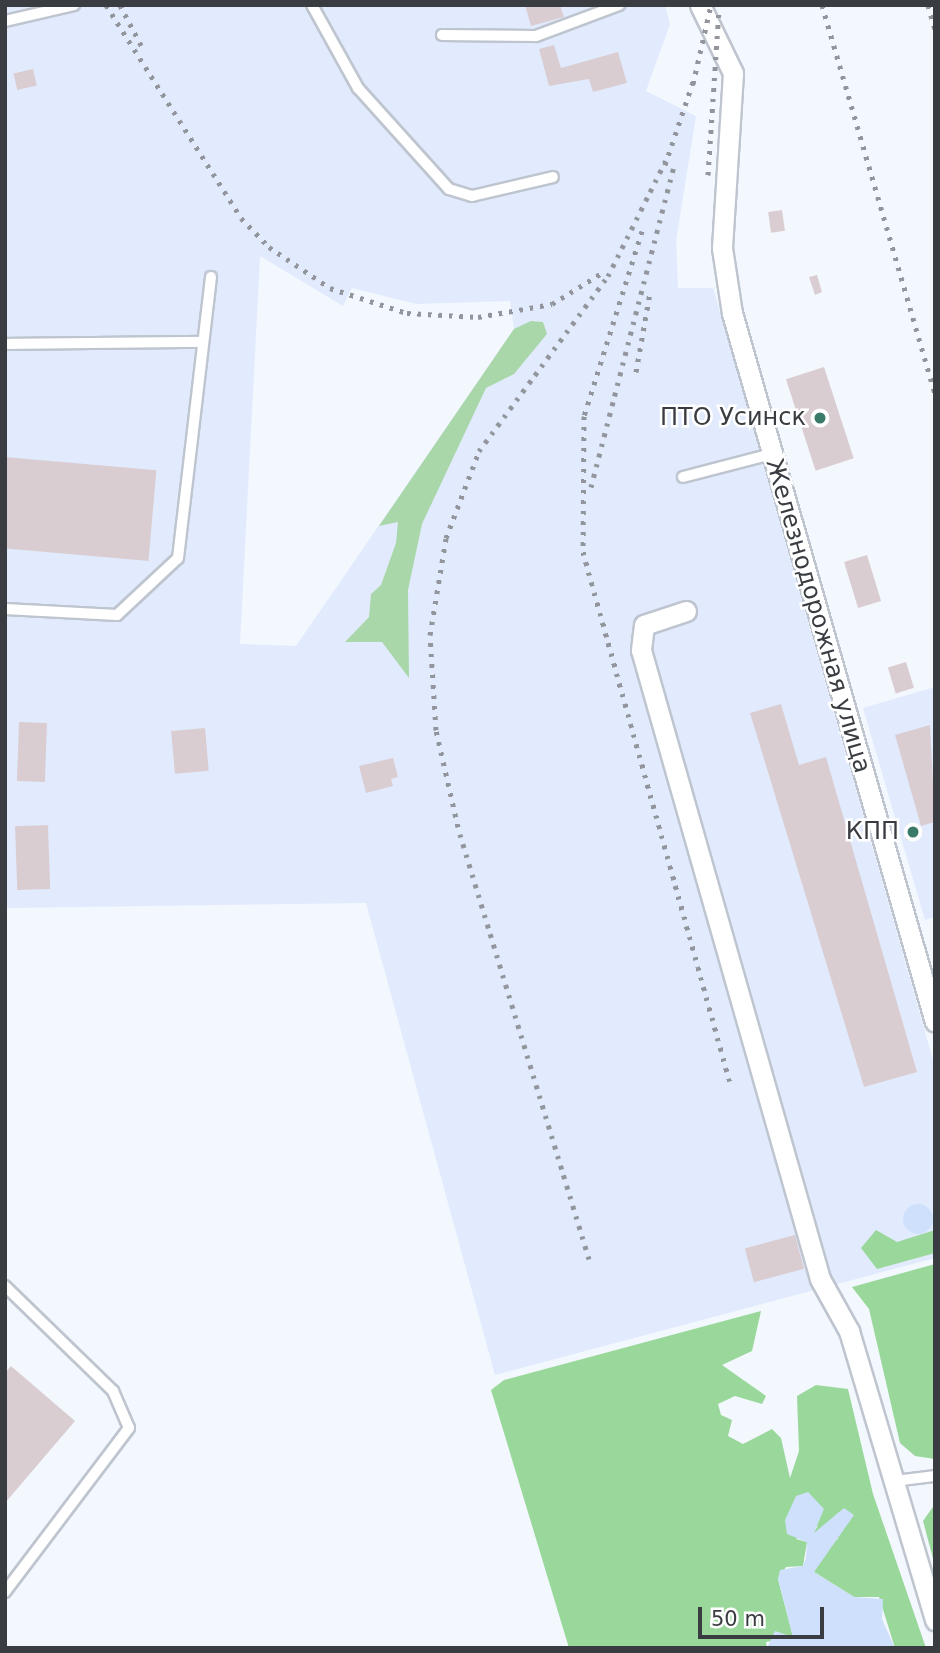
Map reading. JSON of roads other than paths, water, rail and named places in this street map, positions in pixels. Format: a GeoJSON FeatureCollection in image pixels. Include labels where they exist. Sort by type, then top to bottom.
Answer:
{"type":"FeatureCollection","features":[{"type":"Feature","properties":{"kind":"street","name":"Железнодорожная улица"},"geometry":{"type":"LineString","coordinates":[[700,5],[733,73],[724,274],[772,454],[935,1022]]}},
{"type":"Feature","properties":{"kind":"street"},"geometry":{"type":"LineString","coordinates":[[686,611],[645,625],[641,650],[820,1279],[849,1331],[935,1620]]}},
{"type":"Feature","properties":{"kind":"lane"},"geometry":{"type":"LineString","coordinates":[[5,21],[74,5]]}},
{"type":"Feature","properties":{"kind":"lane"},"geometry":{"type":"LineString","coordinates":[[312,5],[358,88],[449,189],[472,196],[553,177]]}},
{"type":"Feature","properties":{"kind":"lane"},"geometry":{"type":"LineString","coordinates":[[442,36],[536,36],[619,5]]}},
{"type":"Feature","properties":{"kind":"lane"},"geometry":{"type":"LineString","coordinates":[[5,609],[117,615],[172,567],[184,539],[211,277]]}},
{"type":"Feature","properties":{"kind":"lane"},"geometry":{"type":"LineString","coordinates":[[5,344],[204,342]]}},
{"type":"Feature","properties":{"kind":"lane"},"geometry":{"type":"LineString","coordinates":[[682,477],[772,454]]}},
{"type":"Feature","properties":{"kind":"lane"},"geometry":{"type":"LineString","coordinates":[[5,1286],[113,1391],[130,1428],[5,1592]]}},
{"type":"Feature","properties":{"kind":"lane"},"geometry":{"type":"LineString","coordinates":[[894,1482],[935,1476]]}},
{"type":"Feature","properties":{"kind":"railway"},"geometry":{"type":"LineString","coordinates":[[106,5],[241,218],[269,247],[330,288],[407,313],[478,317],[552,304],[600,274]]}},
{"type":"Feature","properties":{"kind":"railway"},"geometry":{"type":"LineString","coordinates":[[120,5],[142,47]]}},
{"type":"Feature","properties":{"kind":"railway"},"geometry":{"type":"LineString","coordinates":[[693,84],[711,5]]}},
{"type":"Feature","properties":{"kind":"railway"},"geometry":{"type":"LineString","coordinates":[[822,5],[935,395]]}},
{"type":"Feature","properties":{"kind":"railway"},"geometry":{"type":"LineString","coordinates":[[928,5],[935,29]]}},
{"type":"Feature","properties":{"kind":"railway"},"geometry":{"type":"LineString","coordinates":[[708,175],[719,9]]}},
{"type":"Feature","properties":{"kind":"railway"},"geometry":{"type":"LineString","coordinates":[[665,165],[695,76]]}},
{"type":"Feature","properties":{"kind":"railway"},"geometry":{"type":"LineString","coordinates":[[589,1259],[458,827],[436,730],[430,635],[446,538],[479,451],[608,276],[668,156]]}},
{"type":"Feature","properties":{"kind":"railway"},"geometry":{"type":"LineString","coordinates":[[591,487],[675,162]]}},
{"type":"Feature","properties":{"kind":"railway"},"geometry":{"type":"LineString","coordinates":[[642,231],[584,416],[583,552],[730,1083]]}},
{"type":"Feature","properties":{"kind":"railway"},"geometry":{"type":"LineString","coordinates":[[636,372],[650,293]]}},
{"type":"Feature","properties":{"kind":"place","name":"ПТО Усинск"},"geometry":{"type":"Point","coordinates":[820,418]}},
{"type":"Feature","properties":{"kind":"place","name":"КПП"},"geometry":{"type":"Point","coordinates":[913,832]}}]}
